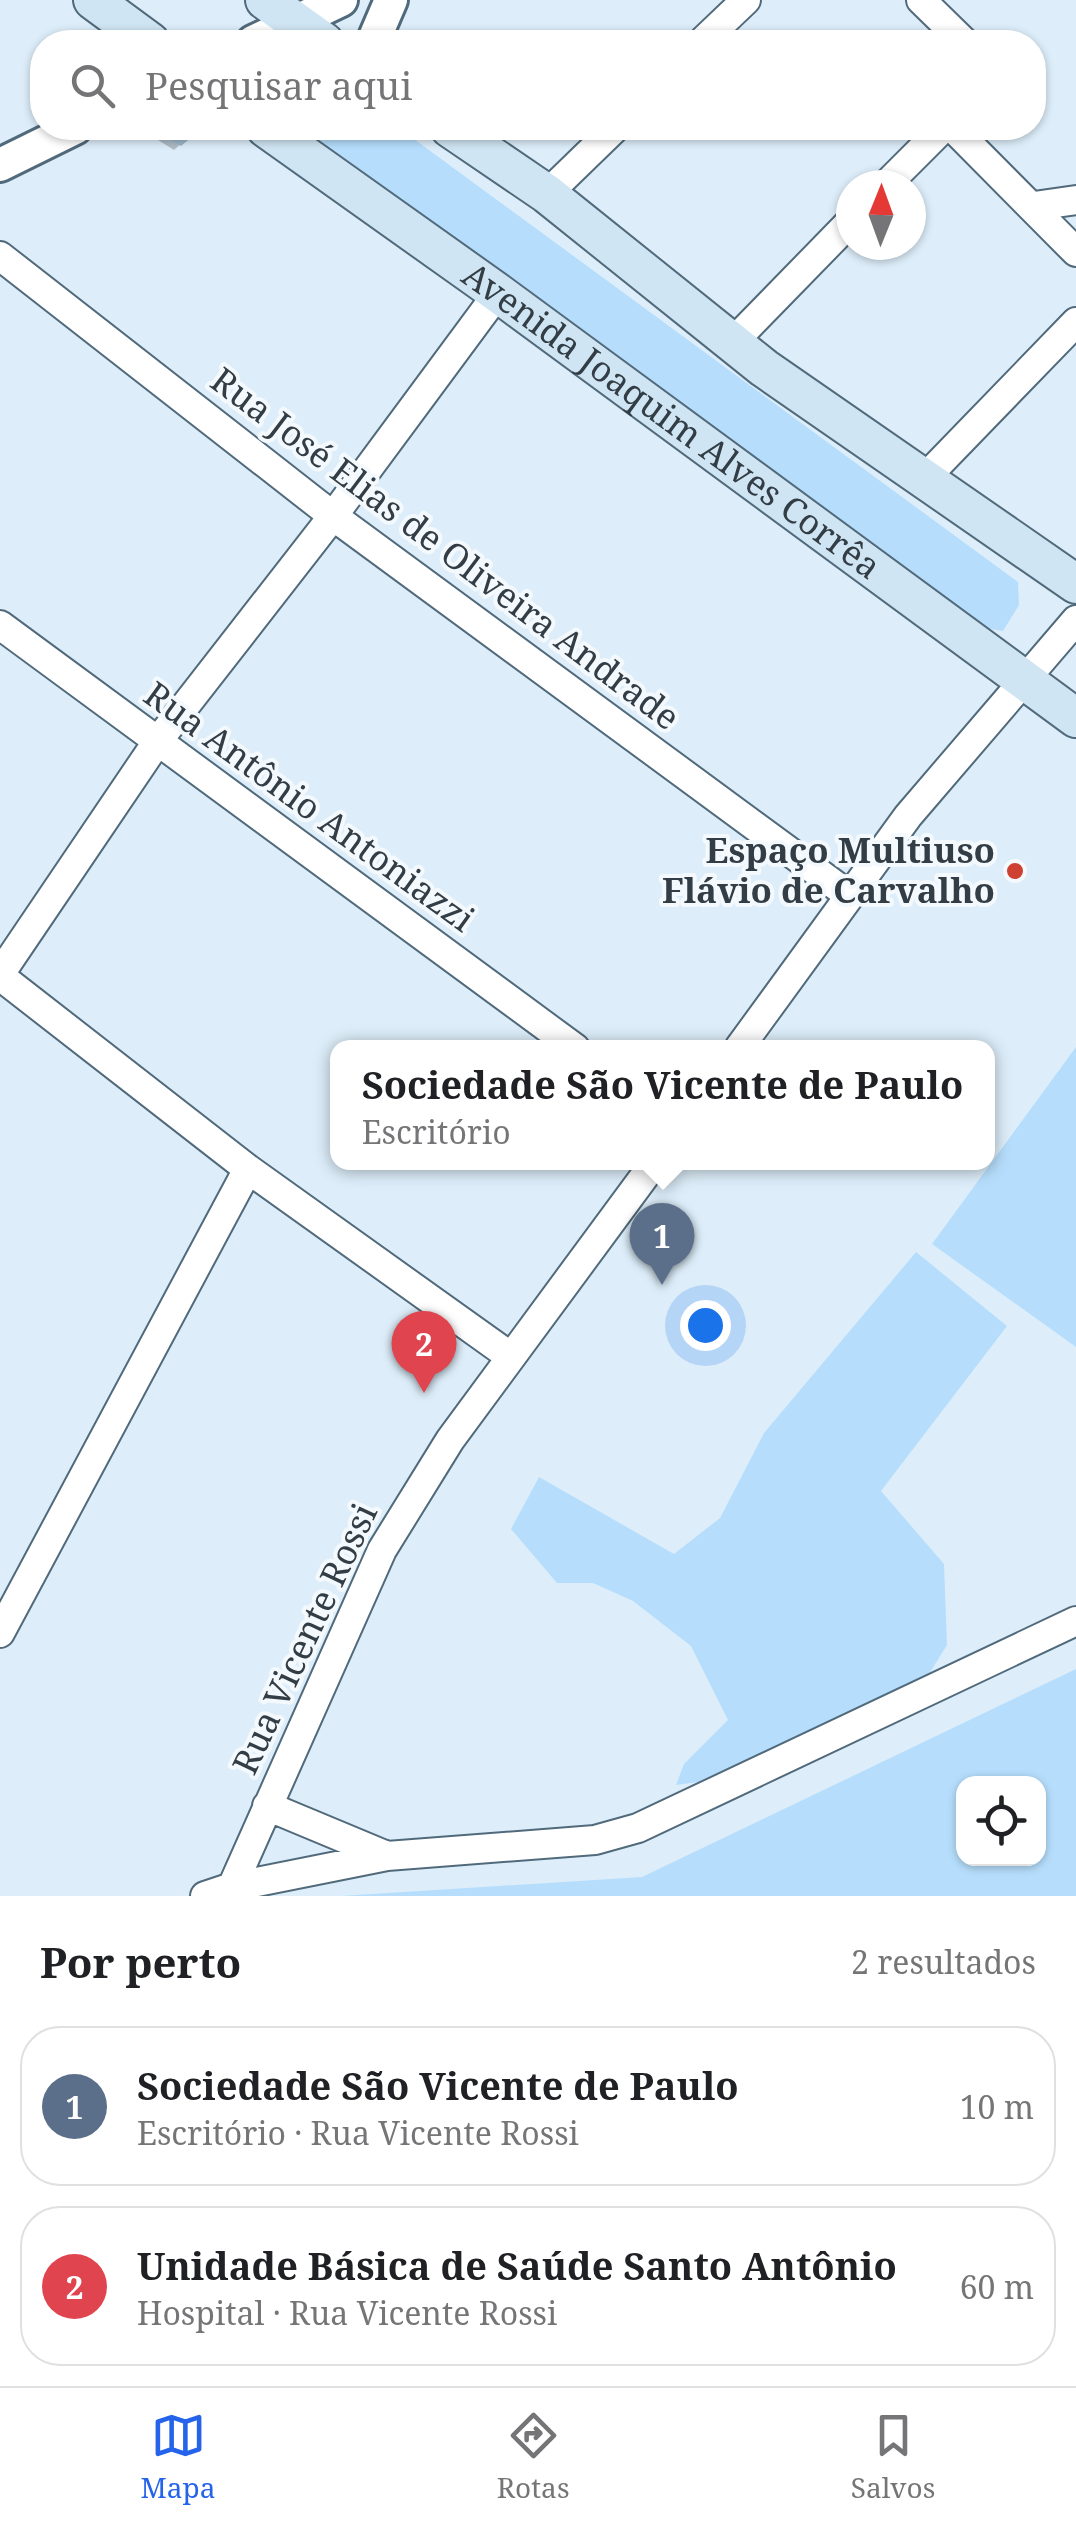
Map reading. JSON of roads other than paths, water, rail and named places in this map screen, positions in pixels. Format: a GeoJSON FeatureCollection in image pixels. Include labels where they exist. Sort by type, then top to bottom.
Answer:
{"type":"FeatureCollection","features":[{"type":"Feature","properties":{"kind":"main road"},"geometry":{"type":"LineString","coordinates":[[94,0],[134,30]]}},
{"type":"Feature","properties":{"kind":"main road"},"geometry":{"type":"LineString","coordinates":[[278,11],[306,30]]}},
{"type":"Feature","properties":{"kind":"main road","name":"Avenida Joaquim Alves Corrêa"},"geometry":{"type":"LineString","coordinates":[[283,140],[498,293],[1076,718]]}},
{"type":"Feature","properties":{"kind":"main road"},"geometry":{"type":"LineString","coordinates":[[468,140],[547,194],[764,368],[1076,584]]}},
{"type":"Feature","properties":{"kind":"street"},"geometry":{"type":"LineString","coordinates":[[278,11],[340,0]]}},
{"type":"Feature","properties":{"kind":"street"},"geometry":{"type":"LineString","coordinates":[[378,30],[390,0]]}},
{"type":"Feature","properties":{"kind":"street"},"geometry":{"type":"LineString","coordinates":[[715,30],[746,0]]}},
{"type":"Feature","properties":{"kind":"street"},"geometry":{"type":"LineString","coordinates":[[921,0],[952,30]]}},
{"type":"Feature","properties":{"kind":"street"},"geometry":{"type":"LineString","coordinates":[[0,166],[51,140]]}},
{"type":"Feature","properties":{"kind":"street"},"geometry":{"type":"LineString","coordinates":[[547,194],[603,140]]}},
{"type":"Feature","properties":{"kind":"street"},"geometry":{"type":"LineString","coordinates":[[901,170],[930,140]]}},
{"type":"Feature","properties":{"kind":"street"},"geometry":{"type":"LineString","coordinates":[[965,140],[1076,252]]}},
{"type":"Feature","properties":{"kind":"street"},"geometry":{"type":"LineString","coordinates":[[1034,206],[1076,200]]}},
{"type":"Feature","properties":{"kind":"street"},"geometry":{"type":"LineString","coordinates":[[733,342],[836,236]]}},
{"type":"Feature","properties":{"kind":"street","name":"Rua José Elias de Oliveira Andrade"},"geometry":{"type":"LineString","coordinates":[[0,256],[333,516],[850,896]]}},
{"type":"Feature","properties":{"kind":"street"},"geometry":{"type":"LineString","coordinates":[[498,293],[333,516],[157,742],[0,975],[248,1169],[511,1357]]}},
{"type":"Feature","properties":{"kind":"street"},"geometry":{"type":"LineString","coordinates":[[924,479],[1076,322]]}},
{"type":"Feature","properties":{"kind":"street"},"geometry":{"type":"LineString","coordinates":[[745,1040],[908,816],[1076,620]]}},
{"type":"Feature","properties":{"kind":"street","name":"Rua Antônio Antoniazzi"},"geometry":{"type":"LineString","coordinates":[[0,626],[564,1040]]}},
{"type":"Feature","properties":{"kind":"street"},"geometry":{"type":"LineString","coordinates":[[0,1633],[248,1169]]}},
{"type":"Feature","properties":{"kind":"street","name":"Rua Vicente Rossi"},"geometry":{"type":"LineString","coordinates":[[219,1891],[268,1806],[382,1550],[450,1440],[649,1170]]}},
{"type":"Feature","properties":{"kind":"street"},"geometry":{"type":"LineString","coordinates":[[219,1891],[387,1856],[595,1840],[638,1828],[1076,1621]]}},
{"type":"Feature","properties":{"kind":"street","name":"Rua Vicente Rossi"},"geometry":{"type":"LineString","coordinates":[[268,1806],[387,1856]]}},
{"type":"Feature","properties":{"kind":"place","name":"Espaço Multiuso Flávio de Carvalho"},"geometry":{"type":"Point","coordinates":[1015,871]}},
{"type":"Feature","properties":{"kind":"place","name":"Sociedade São Vicente de Paulo"},"geometry":{"type":"Point","coordinates":[662,1285]}},
{"type":"Feature","properties":{"kind":"place","name":"Unidade Básica de Saúde Santo Antônio"},"geometry":{"type":"Point","coordinates":[424,1393]}}]}
